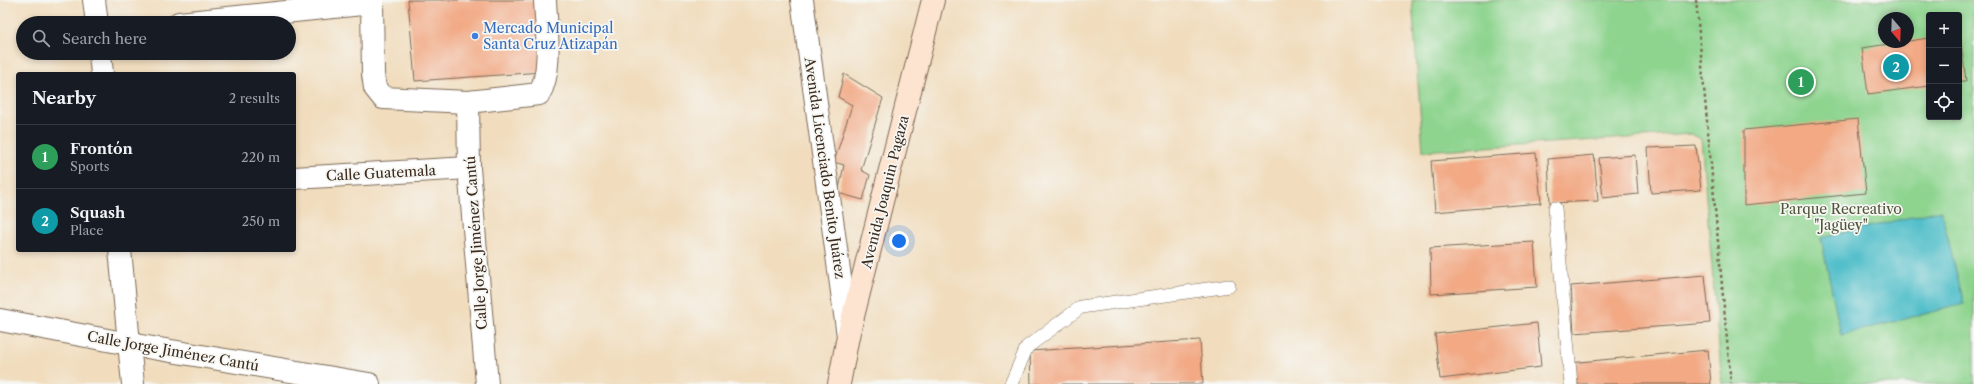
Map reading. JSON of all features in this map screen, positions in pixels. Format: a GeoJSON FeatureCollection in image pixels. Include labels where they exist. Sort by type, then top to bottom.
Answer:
{"type":"FeatureCollection","features":[{"type":"Feature","properties":{"kind":"main road","name":"Avenida Joaquin Pagaza"},"geometry":{"type":"LineString","coordinates":[[839,384],[848,336],[933,0]]}},
{"type":"Feature","properties":{"kind":"street"},"geometry":{"type":"LineString","coordinates":[[94,0],[96,16]]}},
{"type":"Feature","properties":{"kind":"street"},"geometry":{"type":"LineString","coordinates":[[244,16],[372,2],[372,74],[375,88],[383,98],[468,102],[539,94],[545,85],[547,54],[545,0]]}},
{"type":"Feature","properties":{"kind":"street","name":"Avenida Licenciado Benito Juárez"},"geometry":{"type":"LineString","coordinates":[[802,0],[848,336]]}},
{"type":"Feature","properties":{"kind":"street"},"geometry":{"type":"LineString","coordinates":[[101,60],[102,72]]}},
{"type":"Feature","properties":{"kind":"street","name":"Calle Jorge Jiménez Cantú"},"geometry":{"type":"LineString","coordinates":[[468,102],[469,168],[487,384]]}},
{"type":"Feature","properties":{"kind":"street","name":"Calle Guatemala"},"geometry":{"type":"LineString","coordinates":[[296,178],[469,168]]}},
{"type":"Feature","properties":{"kind":"street"},"geometry":{"type":"LineString","coordinates":[[120,252],[129,344],[135,382]]}},
{"type":"Feature","properties":{"kind":"street","name":"Calle Jorge Jiménez Cantú"},"geometry":{"type":"LineString","coordinates":[[0,320],[129,344],[369,384]]}},
{"type":"Feature","properties":{"kind":"lane"},"geometry":{"type":"LineString","coordinates":[[1554,208],[1571,384]]}},
{"type":"Feature","properties":{"kind":"lane"},"geometry":{"type":"LineString","coordinates":[[1011,384],[1027,347],[1081,307],[1229,286]]}},
{"type":"Feature","properties":{"kind":"path"},"geometry":{"type":"LineString","coordinates":[[1696,0],[1731,384]]}},
{"type":"Feature","properties":{"kind":"green space","name":"Parque Recreativo \"Jagüey\""},"geometry":{"type":"Polygon","coordinates":[[[1412,0],[1974,0],[1974,384],[1722,384],[1701,139],[1691,134],[1423,151],[1412,0]]]}},
{"type":"Feature","properties":{"kind":"water"},"geometry":{"type":"Polygon","coordinates":[[[1941,210],[1964,304],[1841,335],[1821,238],[1941,210]]]}},
{"type":"Feature","properties":{"kind":"building","name":"Mercado Municipal Santa Cruz Atizapán"},"geometry":{"type":"Polygon","coordinates":[[[408,0],[536,0],[542,72],[415,81],[408,0]]]}},
{"type":"Feature","properties":{"kind":"building"},"geometry":{"type":"Polygon","coordinates":[[[1926,38],[1926,86],[1868,94],[1862,48],[1878,46],[1878,48],[1914,48],[1914,40],[1926,38]]]}},
{"type":"Feature","properties":{"kind":"building"},"geometry":{"type":"Polygon","coordinates":[[[1962,50],[1966,81],[1962,81],[1962,50]]]}},
{"type":"Feature","properties":{"kind":"building"},"geometry":{"type":"Polygon","coordinates":[[[844,74],[883,98],[861,170],[870,175],[863,200],[838,193],[844,165],[834,162],[852,105],[838,97],[844,74]]]}},
{"type":"Feature","properties":{"kind":"building"},"geometry":{"type":"Polygon","coordinates":[[[1858,119],[1866,193],[1744,205],[1744,130],[1858,119]]]}},
{"type":"Feature","properties":{"kind":"building"},"geometry":{"type":"Polygon","coordinates":[[[1696,146],[1701,190],[1651,193],[1648,148],[1696,146]]]}},
{"type":"Feature","properties":{"kind":"building"},"geometry":{"type":"Polygon","coordinates":[[[1536,153],[1541,203],[1435,212],[1431,161],[1536,153]]]}},
{"type":"Feature","properties":{"kind":"building"},"geometry":{"type":"Polygon","coordinates":[[[1594,155],[1598,201],[1550,203],[1548,159],[1594,155]]]}},
{"type":"Feature","properties":{"kind":"building"},"geometry":{"type":"Polygon","coordinates":[[[1635,155],[1638,194],[1603,198],[1599,158],[1635,155]]]}},
{"type":"Feature","properties":{"kind":"building"},"geometry":{"type":"Polygon","coordinates":[[[1534,242],[1537,287],[1431,294],[1430,248],[1534,242]]]}},
{"type":"Feature","properties":{"kind":"building"},"geometry":{"type":"Polygon","coordinates":[[[1705,275],[1710,323],[1574,333],[1571,286],[1705,275]]]}},
{"type":"Feature","properties":{"kind":"building"},"geometry":{"type":"Polygon","coordinates":[[[1537,323],[1541,367],[1440,379],[1435,334],[1537,323]]]}},
{"type":"Feature","properties":{"kind":"building"},"geometry":{"type":"Polygon","coordinates":[[[1200,340],[1203,384],[1031,384],[1030,351],[1200,340]]]}},
{"type":"Feature","properties":{"kind":"building"},"geometry":{"type":"Polygon","coordinates":[[[1708,350],[1711,384],[1571,384],[1569,363],[1708,350]]]}},
{"type":"Feature","properties":{"kind":"place","name":"Mercado Municipal Santa Cruz Atizapán"},"geometry":{"type":"Point","coordinates":[475,36]}},
{"type":"Feature","properties":{"kind":"place","name":"Squash"},"geometry":{"type":"Point","coordinates":[1896,67]}},
{"type":"Feature","properties":{"kind":"place","name":"Frontón"},"geometry":{"type":"Point","coordinates":[1801,82]}}]}
